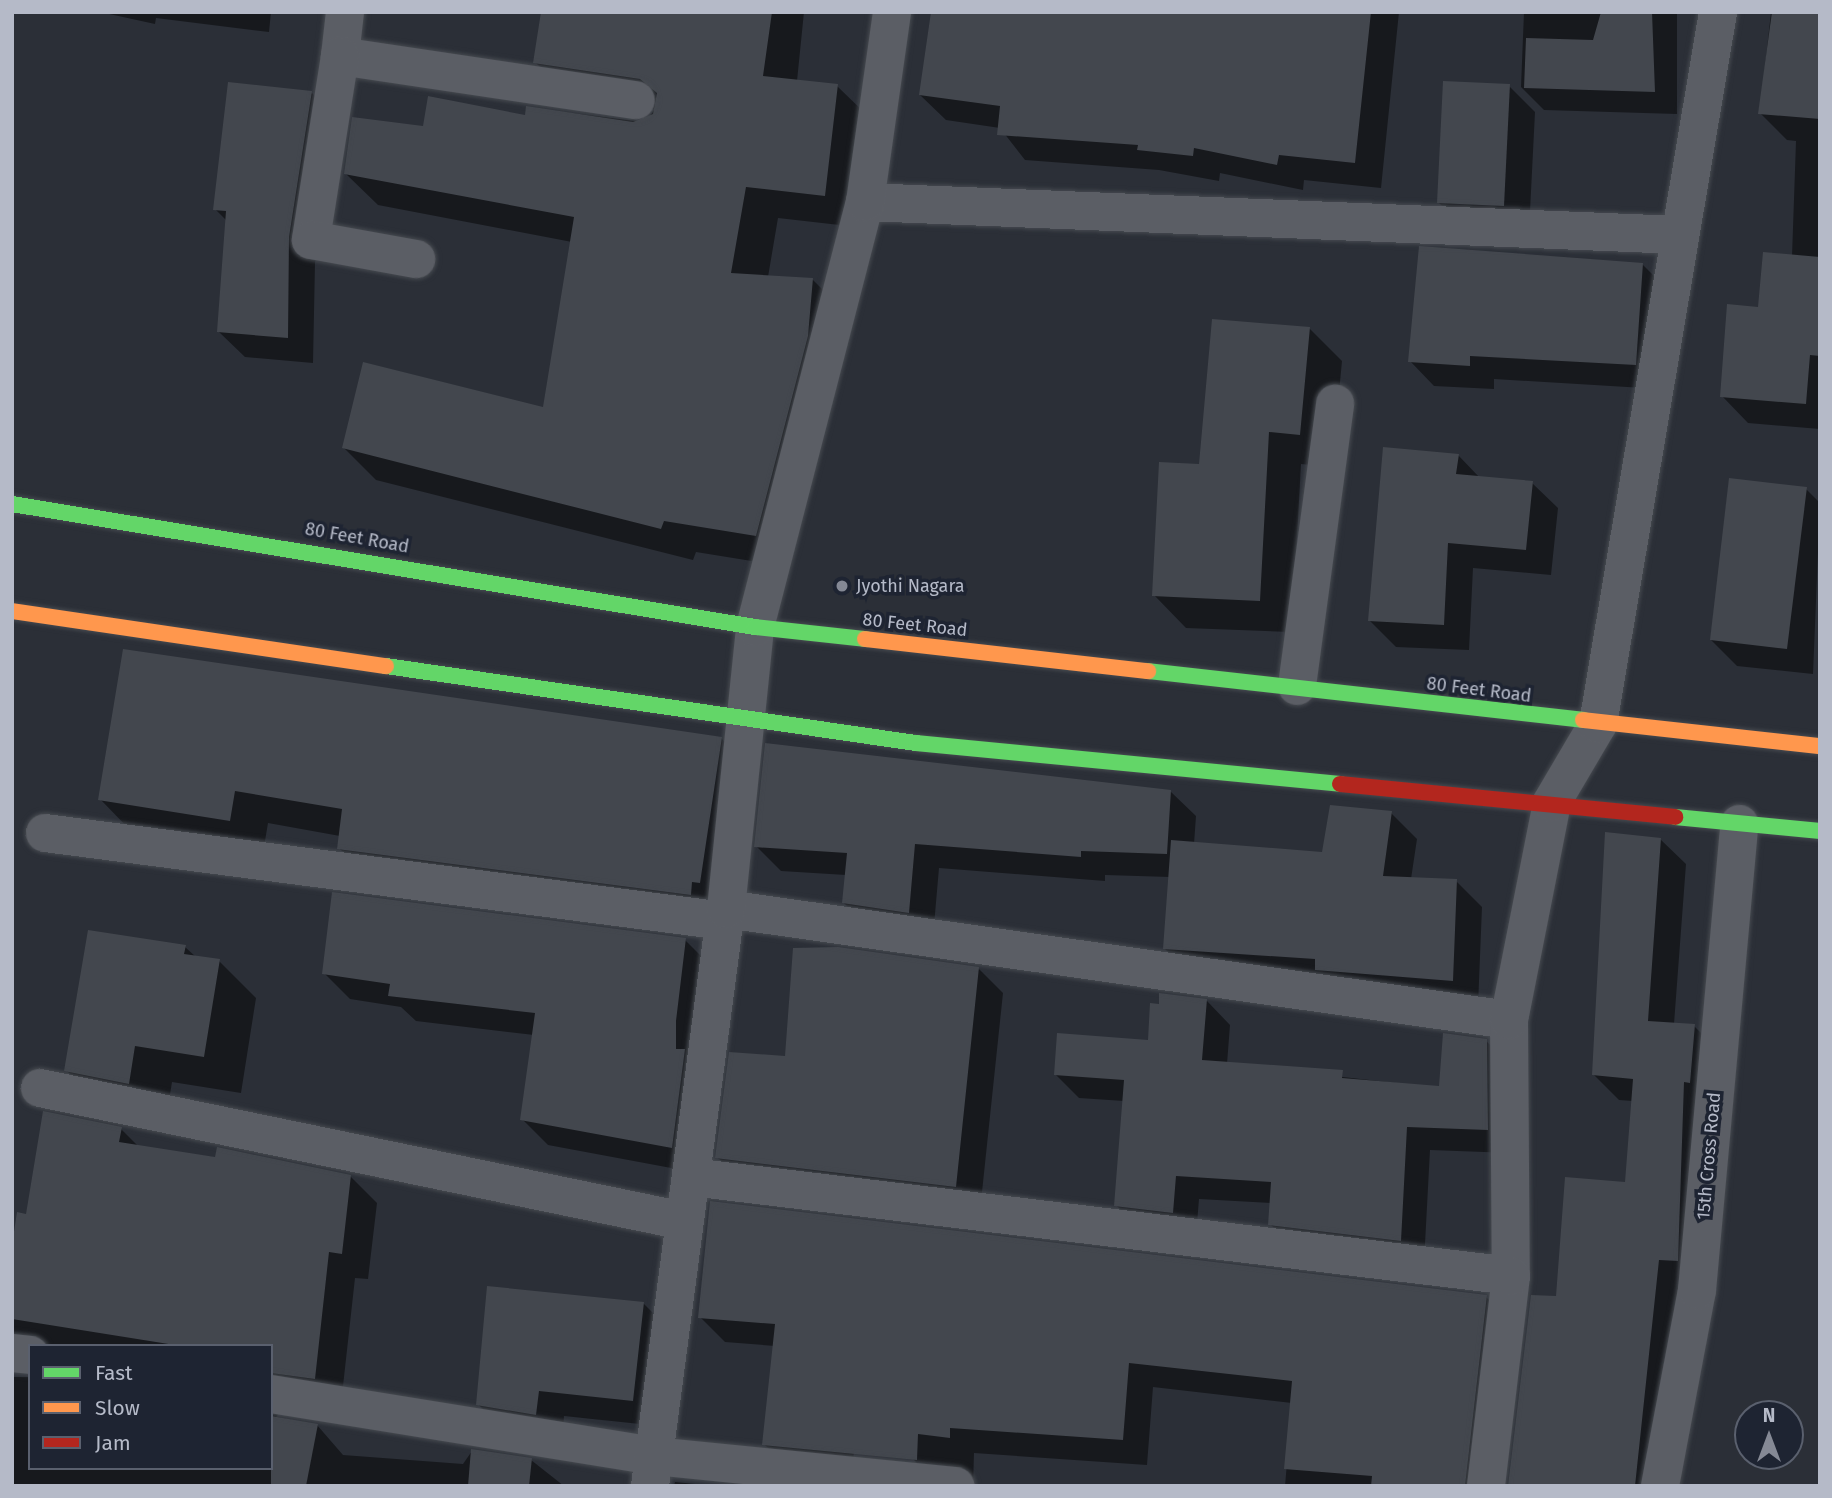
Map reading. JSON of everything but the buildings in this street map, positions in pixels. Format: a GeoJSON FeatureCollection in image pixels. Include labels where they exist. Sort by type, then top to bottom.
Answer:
{"type":"FeatureCollection","features":[{"type":"Feature","properties":{"kind":"main road","name":"80 Feet Road"},"geometry":{"type":"LineString","coordinates":[[12,503],[755,627],[1297,686],[1598,724],[1820,746]]}},
{"type":"Feature","properties":{"kind":"main road"},"geometry":{"type":"LineString","coordinates":[[12,611],[916,743],[1820,831]]}},
{"type":"Feature","properties":{"kind":"street"},"geometry":{"type":"LineString","coordinates":[[345,12],[311,240],[416,259]]}},
{"type":"Feature","properties":{"kind":"street"},"geometry":{"type":"LineString","coordinates":[[652,1471],[725,915],[755,627],[865,202],[892,12]]}},
{"type":"Feature","properties":{"kind":"street"},"geometry":{"type":"LineString","coordinates":[[1486,1486],[1511,1276],[1509,1020],[1552,803],[1598,724],[1678,235],[1718,12]]}},
{"type":"Feature","properties":{"kind":"street"},"geometry":{"type":"LineString","coordinates":[[340,55],[636,100]]}},
{"type":"Feature","properties":{"kind":"street"},"geometry":{"type":"LineString","coordinates":[[865,202],[1678,235]]}},
{"type":"Feature","properties":{"kind":"street"},"geometry":{"type":"LineString","coordinates":[[1297,686],[1335,404]]}},
{"type":"Feature","properties":{"kind":"street","name":"15th Cross Road"},"geometry":{"type":"LineString","coordinates":[[1660,1486],[1697,1290],[1739,824]]}},
{"type":"Feature","properties":{"kind":"street"},"geometry":{"type":"LineString","coordinates":[[45,833],[725,915],[1509,1020]]}},
{"type":"Feature","properties":{"kind":"street"},"geometry":{"type":"LineString","coordinates":[[40,1088],[684,1221]]}},
{"type":"Feature","properties":{"kind":"street"},"geometry":{"type":"LineString","coordinates":[[691,1177],[1511,1276]]}},
{"type":"Feature","properties":{"kind":"street"},"geometry":{"type":"LineString","coordinates":[[273,1394],[652,1471],[956,1486]]}},
{"type":"Feature","properties":{"kind":"traffic: fast"},"geometry":{"type":"LineString","coordinates":[[12,504],[755,627],[865,639]]}},
{"type":"Feature","properties":{"kind":"traffic: fast"},"geometry":{"type":"LineString","coordinates":[[386,666],[916,743],[1340,784]]}},
{"type":"Feature","properties":{"kind":"traffic: fast"},"geometry":{"type":"LineString","coordinates":[[1148,671],[1583,720]]}},
{"type":"Feature","properties":{"kind":"traffic: fast"},"geometry":{"type":"LineString","coordinates":[[1675,817],[1820,831]]}},
{"type":"Feature","properties":{"kind":"traffic: slow"},"geometry":{"type":"LineString","coordinates":[[12,611],[386,666]]}},
{"type":"Feature","properties":{"kind":"traffic: slow"},"geometry":{"type":"LineString","coordinates":[[865,639],[1148,671]]}},
{"type":"Feature","properties":{"kind":"traffic: slow"},"geometry":{"type":"LineString","coordinates":[[1583,720],[1820,746]]}},
{"type":"Feature","properties":{"kind":"traffic: jam"},"geometry":{"type":"LineString","coordinates":[[1340,784],[1675,817]]}},
{"type":"Feature","properties":{"kind":"place","name":"Jyothi Nagara"},"geometry":{"type":"Point","coordinates":[842,586]}}]}
